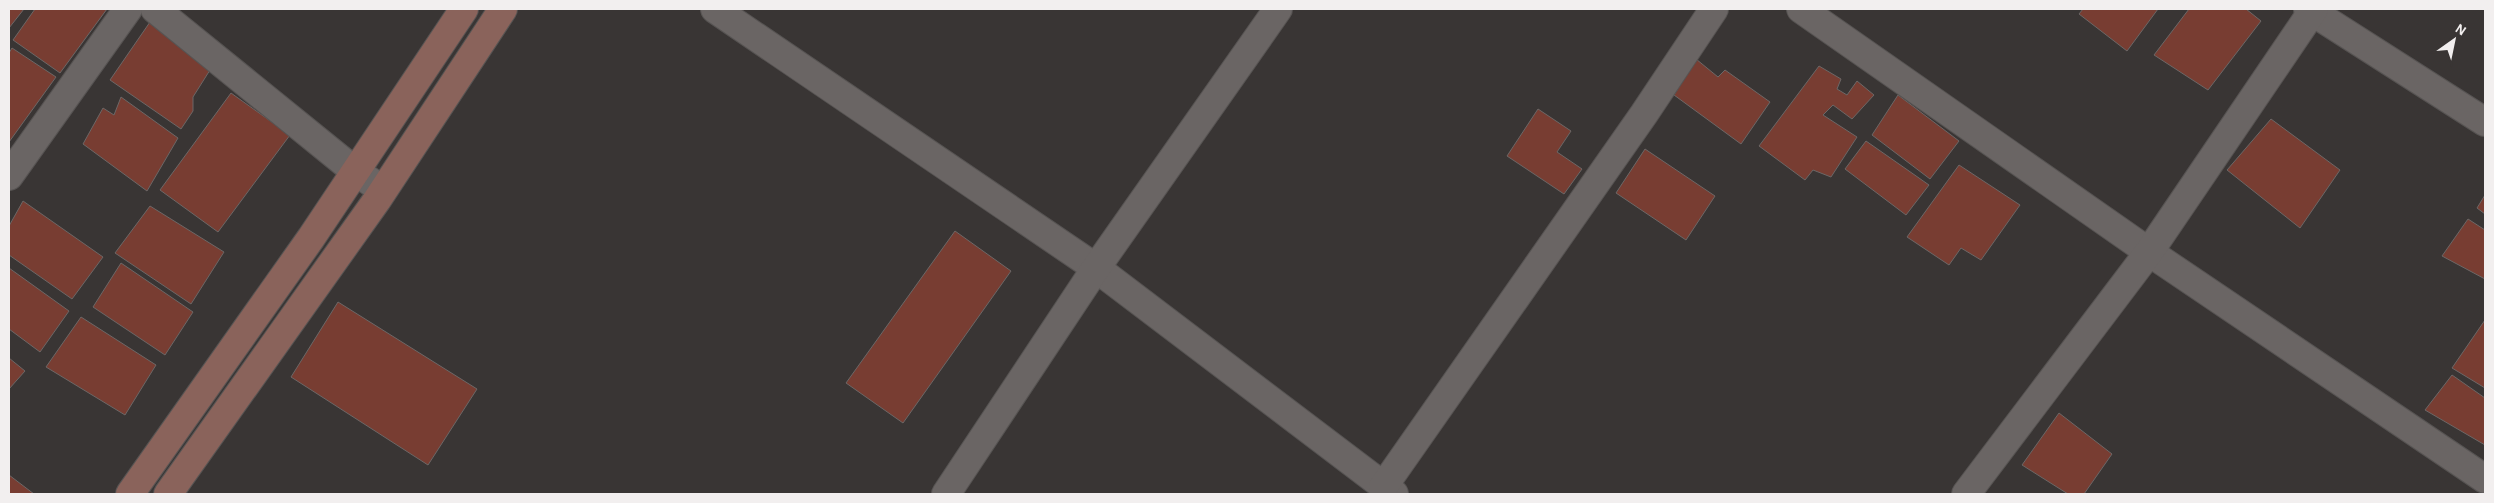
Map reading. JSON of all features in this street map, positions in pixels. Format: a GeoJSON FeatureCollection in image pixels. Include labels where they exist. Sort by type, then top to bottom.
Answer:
{"type":"FeatureCollection","features":[{"type":"Feature","properties":{"kind":"main road"},"geometry":{"type":"LineString","coordinates":[[130,494],[356,172],[464,9]]}},
{"type":"Feature","properties":{"kind":"main road"},"geometry":{"type":"LineString","coordinates":[[168,494],[383,190],[503,9]]}},
{"type":"Feature","properties":{"kind":"street"},"geometry":{"type":"LineString","coordinates":[[9,176],[128,9]]}},
{"type":"Feature","properties":{"kind":"street"},"geometry":{"type":"LineString","coordinates":[[155,9],[356,172],[383,190]]}},
{"type":"Feature","properties":{"kind":"street"},"geometry":{"type":"LineString","coordinates":[[714,9],[1096,268],[1389,490],[1714,9]]}},
{"type":"Feature","properties":{"kind":"street"},"geometry":{"type":"LineString","coordinates":[[946,494],[1096,268],[1278,9]]}},
{"type":"Feature","properties":{"kind":"street"},"geometry":{"type":"LineString","coordinates":[[1801,9],[2149,252],[2485,479]]}},
{"type":"Feature","properties":{"kind":"street"},"geometry":{"type":"LineString","coordinates":[[1974,491],[2149,252],[2311,10],[2485,122]]}},
{"type":"Feature","properties":{"kind":"building"},"geometry":{"type":"Polygon","coordinates":[[[9,9],[24,9],[9,28],[9,9]]]}},
{"type":"Feature","properties":{"kind":"building"},"geometry":{"type":"Polygon","coordinates":[[[35,9],[107,9],[60,73],[13,40],[35,9]]]}},
{"type":"Feature","properties":{"kind":"building"},"geometry":{"type":"Polygon","coordinates":[[[2083,9],[2158,9],[2127,51],[2079,14],[2083,9]]]}},
{"type":"Feature","properties":{"kind":"building"},"geometry":{"type":"Polygon","coordinates":[[[2189,9],[2246,9],[2261,21],[2208,90],[2154,55],[2189,9]]]}},
{"type":"Feature","properties":{"kind":"building"},"geometry":{"type":"Polygon","coordinates":[[[150,22],[210,70],[193,97],[193,111],[181,129],[110,80],[150,22]]]}},
{"type":"Feature","properties":{"kind":"building"},"geometry":{"type":"Polygon","coordinates":[[[12,48],[56,77],[9,142],[9,53],[12,48]]]}},
{"type":"Feature","properties":{"kind":"building"},"geometry":{"type":"Polygon","coordinates":[[[1696,59],[1718,77],[1725,70],[1770,102],[1741,144],[1674,95],[1696,59]]]}},
{"type":"Feature","properties":{"kind":"building"},"geometry":{"type":"Polygon","coordinates":[[[1819,66],[1841,79],[1837,89],[1847,95],[1857,81],[1874,95],[1852,119],[1833,105],[1823,115],[1857,137],[1831,177],[1813,170],[1805,180],[1759,146],[1819,66]]]}},
{"type":"Feature","properties":{"kind":"building"},"geometry":{"type":"Polygon","coordinates":[[[231,93],[290,135],[218,232],[160,190],[231,93]]]}},
{"type":"Feature","properties":{"kind":"building"},"geometry":{"type":"Polygon","coordinates":[[[1898,95],[1959,141],[1930,179],[1872,135],[1898,95]]]}},
{"type":"Feature","properties":{"kind":"building"},"geometry":{"type":"Polygon","coordinates":[[[121,97],[178,138],[147,191],[83,144],[103,108],[114,115],[121,97]]]}},
{"type":"Feature","properties":{"kind":"building"},"geometry":{"type":"Polygon","coordinates":[[[1538,109],[1571,131],[1557,152],[1582,169],[1564,194],[1507,156],[1538,109]]]}},
{"type":"Feature","properties":{"kind":"building"},"geometry":{"type":"Polygon","coordinates":[[[2271,119],[2340,170],[2300,228],[2227,170],[2271,119]]]}},
{"type":"Feature","properties":{"kind":"building"},"geometry":{"type":"Polygon","coordinates":[[[1866,141],[1929,185],[1906,215],[1845,169],[1866,141]]]}},
{"type":"Feature","properties":{"kind":"building"},"geometry":{"type":"Polygon","coordinates":[[[1645,149],[1715,196],[1686,240],[1616,193],[1645,149]]]}},
{"type":"Feature","properties":{"kind":"building"},"geometry":{"type":"Polygon","coordinates":[[[1959,165],[2020,205],[1981,260],[1961,248],[1949,265],[1907,237],[1959,165]]]}},
{"type":"Feature","properties":{"kind":"building"},"geometry":{"type":"Polygon","coordinates":[[[2485,195],[2485,214],[2477,208],[2485,195]]]}},
{"type":"Feature","properties":{"kind":"building"},"geometry":{"type":"Polygon","coordinates":[[[23,201],[103,257],[72,299],[9,255],[9,226],[23,201]]]}},
{"type":"Feature","properties":{"kind":"building"},"geometry":{"type":"Polygon","coordinates":[[[150,206],[224,252],[191,304],[115,253],[150,206]]]}},
{"type":"Feature","properties":{"kind":"building"},"geometry":{"type":"Polygon","coordinates":[[[2468,219],[2485,230],[2485,279],[2442,256],[2468,219]]]}},
{"type":"Feature","properties":{"kind":"building"},"geometry":{"type":"Polygon","coordinates":[[[955,231],[1011,271],[903,423],[846,383],[955,231]]]}},
{"type":"Feature","properties":{"kind":"building"},"geometry":{"type":"Polygon","coordinates":[[[121,263],[193,312],[165,355],[93,307],[121,263]]]}},
{"type":"Feature","properties":{"kind":"building"},"geometry":{"type":"Polygon","coordinates":[[[9,268],[69,311],[40,352],[9,329],[9,268]]]}},
{"type":"Feature","properties":{"kind":"building"},"geometry":{"type":"Polygon","coordinates":[[[338,302],[477,389],[428,465],[291,377],[338,302]]]}},
{"type":"Feature","properties":{"kind":"building"},"geometry":{"type":"Polygon","coordinates":[[[81,317],[156,365],[125,415],[46,367],[81,317]]]}},
{"type":"Feature","properties":{"kind":"building"},"geometry":{"type":"Polygon","coordinates":[[[2485,320],[2485,388],[2452,368],[2485,320]]]}},
{"type":"Feature","properties":{"kind":"building"},"geometry":{"type":"Polygon","coordinates":[[[9,358],[25,371],[9,389],[9,358]]]}},
{"type":"Feature","properties":{"kind":"building"},"geometry":{"type":"Polygon","coordinates":[[[2452,375],[2485,398],[2485,445],[2425,410],[2452,375]]]}},
{"type":"Feature","properties":{"kind":"building"},"geometry":{"type":"Polygon","coordinates":[[[2059,413],[2112,454],[2084,494],[2068,494],[2022,465],[2059,413]]]}},
{"type":"Feature","properties":{"kind":"building"},"geometry":{"type":"Polygon","coordinates":[[[9,475],[34,494],[9,494],[9,475]]]}}]}
